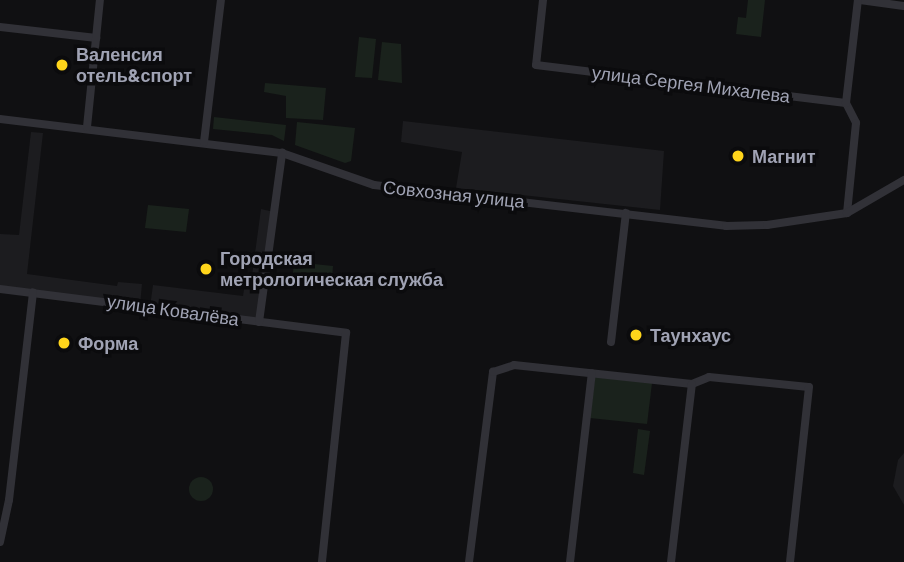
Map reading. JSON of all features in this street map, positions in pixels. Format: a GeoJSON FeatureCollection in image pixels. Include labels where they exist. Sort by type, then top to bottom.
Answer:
{"type":"FeatureCollection","features":[{"type":"Feature","properties":{"kind":"street"},"geometry":{"type":"LineString","coordinates":[[87,127],[100,0]]}},
{"type":"Feature","properties":{"kind":"street"},"geometry":{"type":"LineString","coordinates":[[204,142],[221,0]]}},
{"type":"Feature","properties":{"kind":"street","name":"улица Сергея Михалева"},"geometry":{"type":"LineString","coordinates":[[543,0],[536,65],[846,103]]}},
{"type":"Feature","properties":{"kind":"street"},"geometry":{"type":"LineString","coordinates":[[847,213],[856,123],[846,103],[859,0],[904,6]]}},
{"type":"Feature","properties":{"kind":"street"},"geometry":{"type":"LineString","coordinates":[[0,27],[96,38]]}},
{"type":"Feature","properties":{"kind":"street","name":"Совхозная улица"},"geometry":{"type":"LineString","coordinates":[[0,119],[87,127],[282,153],[374,185],[743,227],[847,213],[904,180]]}},
{"type":"Feature","properties":{"kind":"street"},"geometry":{"type":"LineString","coordinates":[[259,321],[282,153]]}},
{"type":"Feature","properties":{"kind":"street"},"geometry":{"type":"LineString","coordinates":[[611,342],[626,213]]}},
{"type":"Feature","properties":{"kind":"street","name":"улица Ковалёва"},"geometry":{"type":"LineString","coordinates":[[0,289],[346,333],[322,562]]}},
{"type":"Feature","properties":{"kind":"street"},"geometry":{"type":"LineString","coordinates":[[0,542],[33,292]]}},
{"type":"Feature","properties":{"kind":"street"},"geometry":{"type":"LineString","coordinates":[[469,562],[493,372],[513,365],[692,384],[709,377],[809,387],[790,562]]}},
{"type":"Feature","properties":{"kind":"street"},"geometry":{"type":"LineString","coordinates":[[570,562],[592,373]]}},
{"type":"Feature","properties":{"kind":"street"},"geometry":{"type":"LineString","coordinates":[[671,562],[692,384]]}},
{"type":"Feature","properties":{"kind":"shaded area"},"geometry":{"type":"Polygon","coordinates":[[[748,0],[765,0],[761,37],[736,34],[738,17],[746,18],[748,0]]]}},
{"type":"Feature","properties":{"kind":"shaded area"},"geometry":{"type":"Polygon","coordinates":[[[359,37],[376,39],[372,78],[355,77],[359,37]]]}},
{"type":"Feature","properties":{"kind":"shaded area"},"geometry":{"type":"Polygon","coordinates":[[[382,42],[401,44],[402,83],[378,80],[382,42]]]}},
{"type":"Feature","properties":{"kind":"shaded area"},"geometry":{"type":"Polygon","coordinates":[[[265,83],[326,88],[323,120],[286,118],[286,96],[264,92],[265,83]]]}},
{"type":"Feature","properties":{"kind":"shaded area"},"geometry":{"type":"Polygon","coordinates":[[[214,117],[286,125],[284,141],[272,135],[213,129],[214,117]]]}},
{"type":"Feature","properties":{"kind":"shaded area"},"geometry":{"type":"Polygon","coordinates":[[[403,121],[664,151],[660,210],[456,188],[462,152],[401,142],[403,121]]]}},
{"type":"Feature","properties":{"kind":"shaded area"},"geometry":{"type":"Polygon","coordinates":[[[297,122],[355,128],[351,161],[345,163],[295,145],[297,122]]]}},
{"type":"Feature","properties":{"kind":"shaded area"},"geometry":{"type":"Polygon","coordinates":[[[31,132],[43,133],[27,274],[117,286],[118,282],[142,284],[140,305],[0,289],[0,234],[19,235],[31,132]]]}},
{"type":"Feature","properties":{"kind":"shaded area"},"geometry":{"type":"Polygon","coordinates":[[[148,205],[189,209],[186,232],[145,228],[148,205]]]}},
{"type":"Feature","properties":{"kind":"shaded area"},"geometry":{"type":"Polygon","coordinates":[[[261,209],[274,212],[259,322],[150,307],[153,285],[243,296],[245,283],[251,283],[261,209]]]}},
{"type":"Feature","properties":{"kind":"shaded area"},"geometry":{"type":"Polygon","coordinates":[[[294,262],[333,266],[332,278],[293,273],[294,262]]]}},
{"type":"Feature","properties":{"kind":"shaded area"},"geometry":{"type":"Polygon","coordinates":[[[595,377],[652,383],[647,424],[590,418],[595,377]]]}},
{"type":"Feature","properties":{"kind":"shaded area"},"geometry":{"type":"Polygon","coordinates":[[[638,429],[650,431],[644,475],[633,473],[638,429]]]}},
{"type":"Feature","properties":{"kind":"shaded area"},"geometry":{"type":"Polygon","coordinates":[[[904,453],[904,505],[893,486],[898,460],[904,453]]]}},
{"type":"Feature","properties":{"kind":"shaded area"},"geometry":{"type":"Polygon","coordinates":[[[201,477],[212,484],[213,489],[206,500],[201,501],[190,494],[189,489],[196,478],[201,477]]]}},
{"type":"Feature","properties":{"kind":"place","name":"Валенсия отель&спорт"},"geometry":{"type":"Point","coordinates":[62,65]}},
{"type":"Feature","properties":{"kind":"place","name":"Магнит"},"geometry":{"type":"Point","coordinates":[738,156]}},
{"type":"Feature","properties":{"kind":"place","name":"Городская метрологическая служба"},"geometry":{"type":"Point","coordinates":[206,269]}},
{"type":"Feature","properties":{"kind":"place","name":"Таунхаус"},"geometry":{"type":"Point","coordinates":[636,335]}},
{"type":"Feature","properties":{"kind":"place","name":"Форма"},"geometry":{"type":"Point","coordinates":[64,343]}}]}
